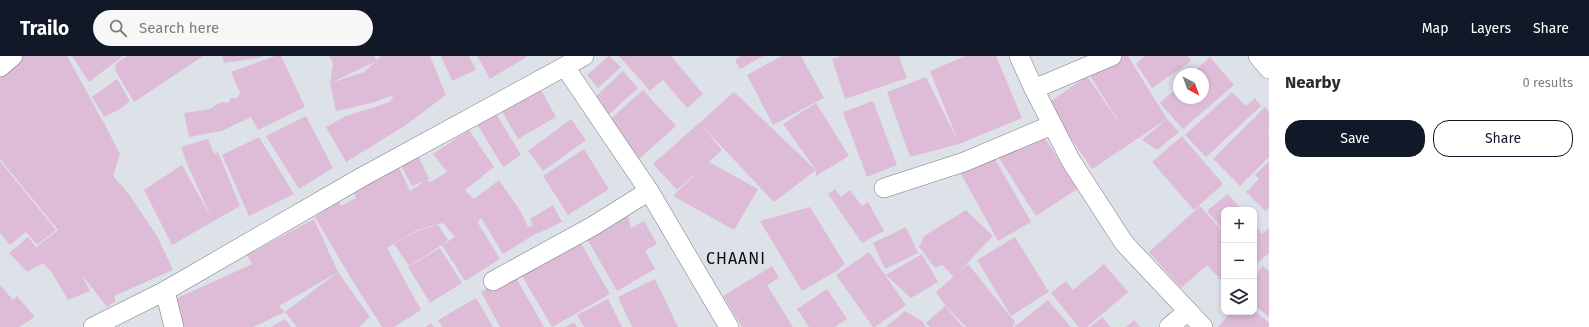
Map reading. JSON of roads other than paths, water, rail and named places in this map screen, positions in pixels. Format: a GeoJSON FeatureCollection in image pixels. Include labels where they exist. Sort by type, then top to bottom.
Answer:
{"type":"FeatureCollection","features":[{"type":"Feature","properties":{"kind":"street"},"geometry":{"type":"LineString","coordinates":[[0,67],[14,56]]}},
{"type":"Feature","properties":{"kind":"street"},"geometry":{"type":"LineString","coordinates":[[93,327],[165,291],[362,177],[584,56]]}},
{"type":"Feature","properties":{"kind":"street"},"geometry":{"type":"LineString","coordinates":[[1019,56],[1034,89],[1071,161],[1124,243],[1203,327]]}},
{"type":"Feature","properties":{"kind":"street"},"geometry":{"type":"LineString","coordinates":[[1034,89],[1112,56]]}},
{"type":"Feature","properties":{"kind":"street"},"geometry":{"type":"LineString","coordinates":[[1258,56],[1269,69]]}},
{"type":"Feature","properties":{"kind":"street"},"geometry":{"type":"LineString","coordinates":[[565,67],[649,191],[729,327]]}},
{"type":"Feature","properties":{"kind":"street"},"geometry":{"type":"LineString","coordinates":[[884,188],[964,162],[1052,125]]}},
{"type":"Feature","properties":{"kind":"street"},"geometry":{"type":"LineString","coordinates":[[493,281],[593,226],[649,191]]}},
{"type":"Feature","properties":{"kind":"street"},"geometry":{"type":"LineString","coordinates":[[165,291],[174,327]]}},
{"type":"Feature","properties":{"kind":"street"},"geometry":{"type":"LineString","coordinates":[[1170,327],[1188,310]]}},
{"type":"Feature","properties":{"kind":"district","name":"CHAANI"},"geometry":{"type":"Point","coordinates":[736,258]}}]}
